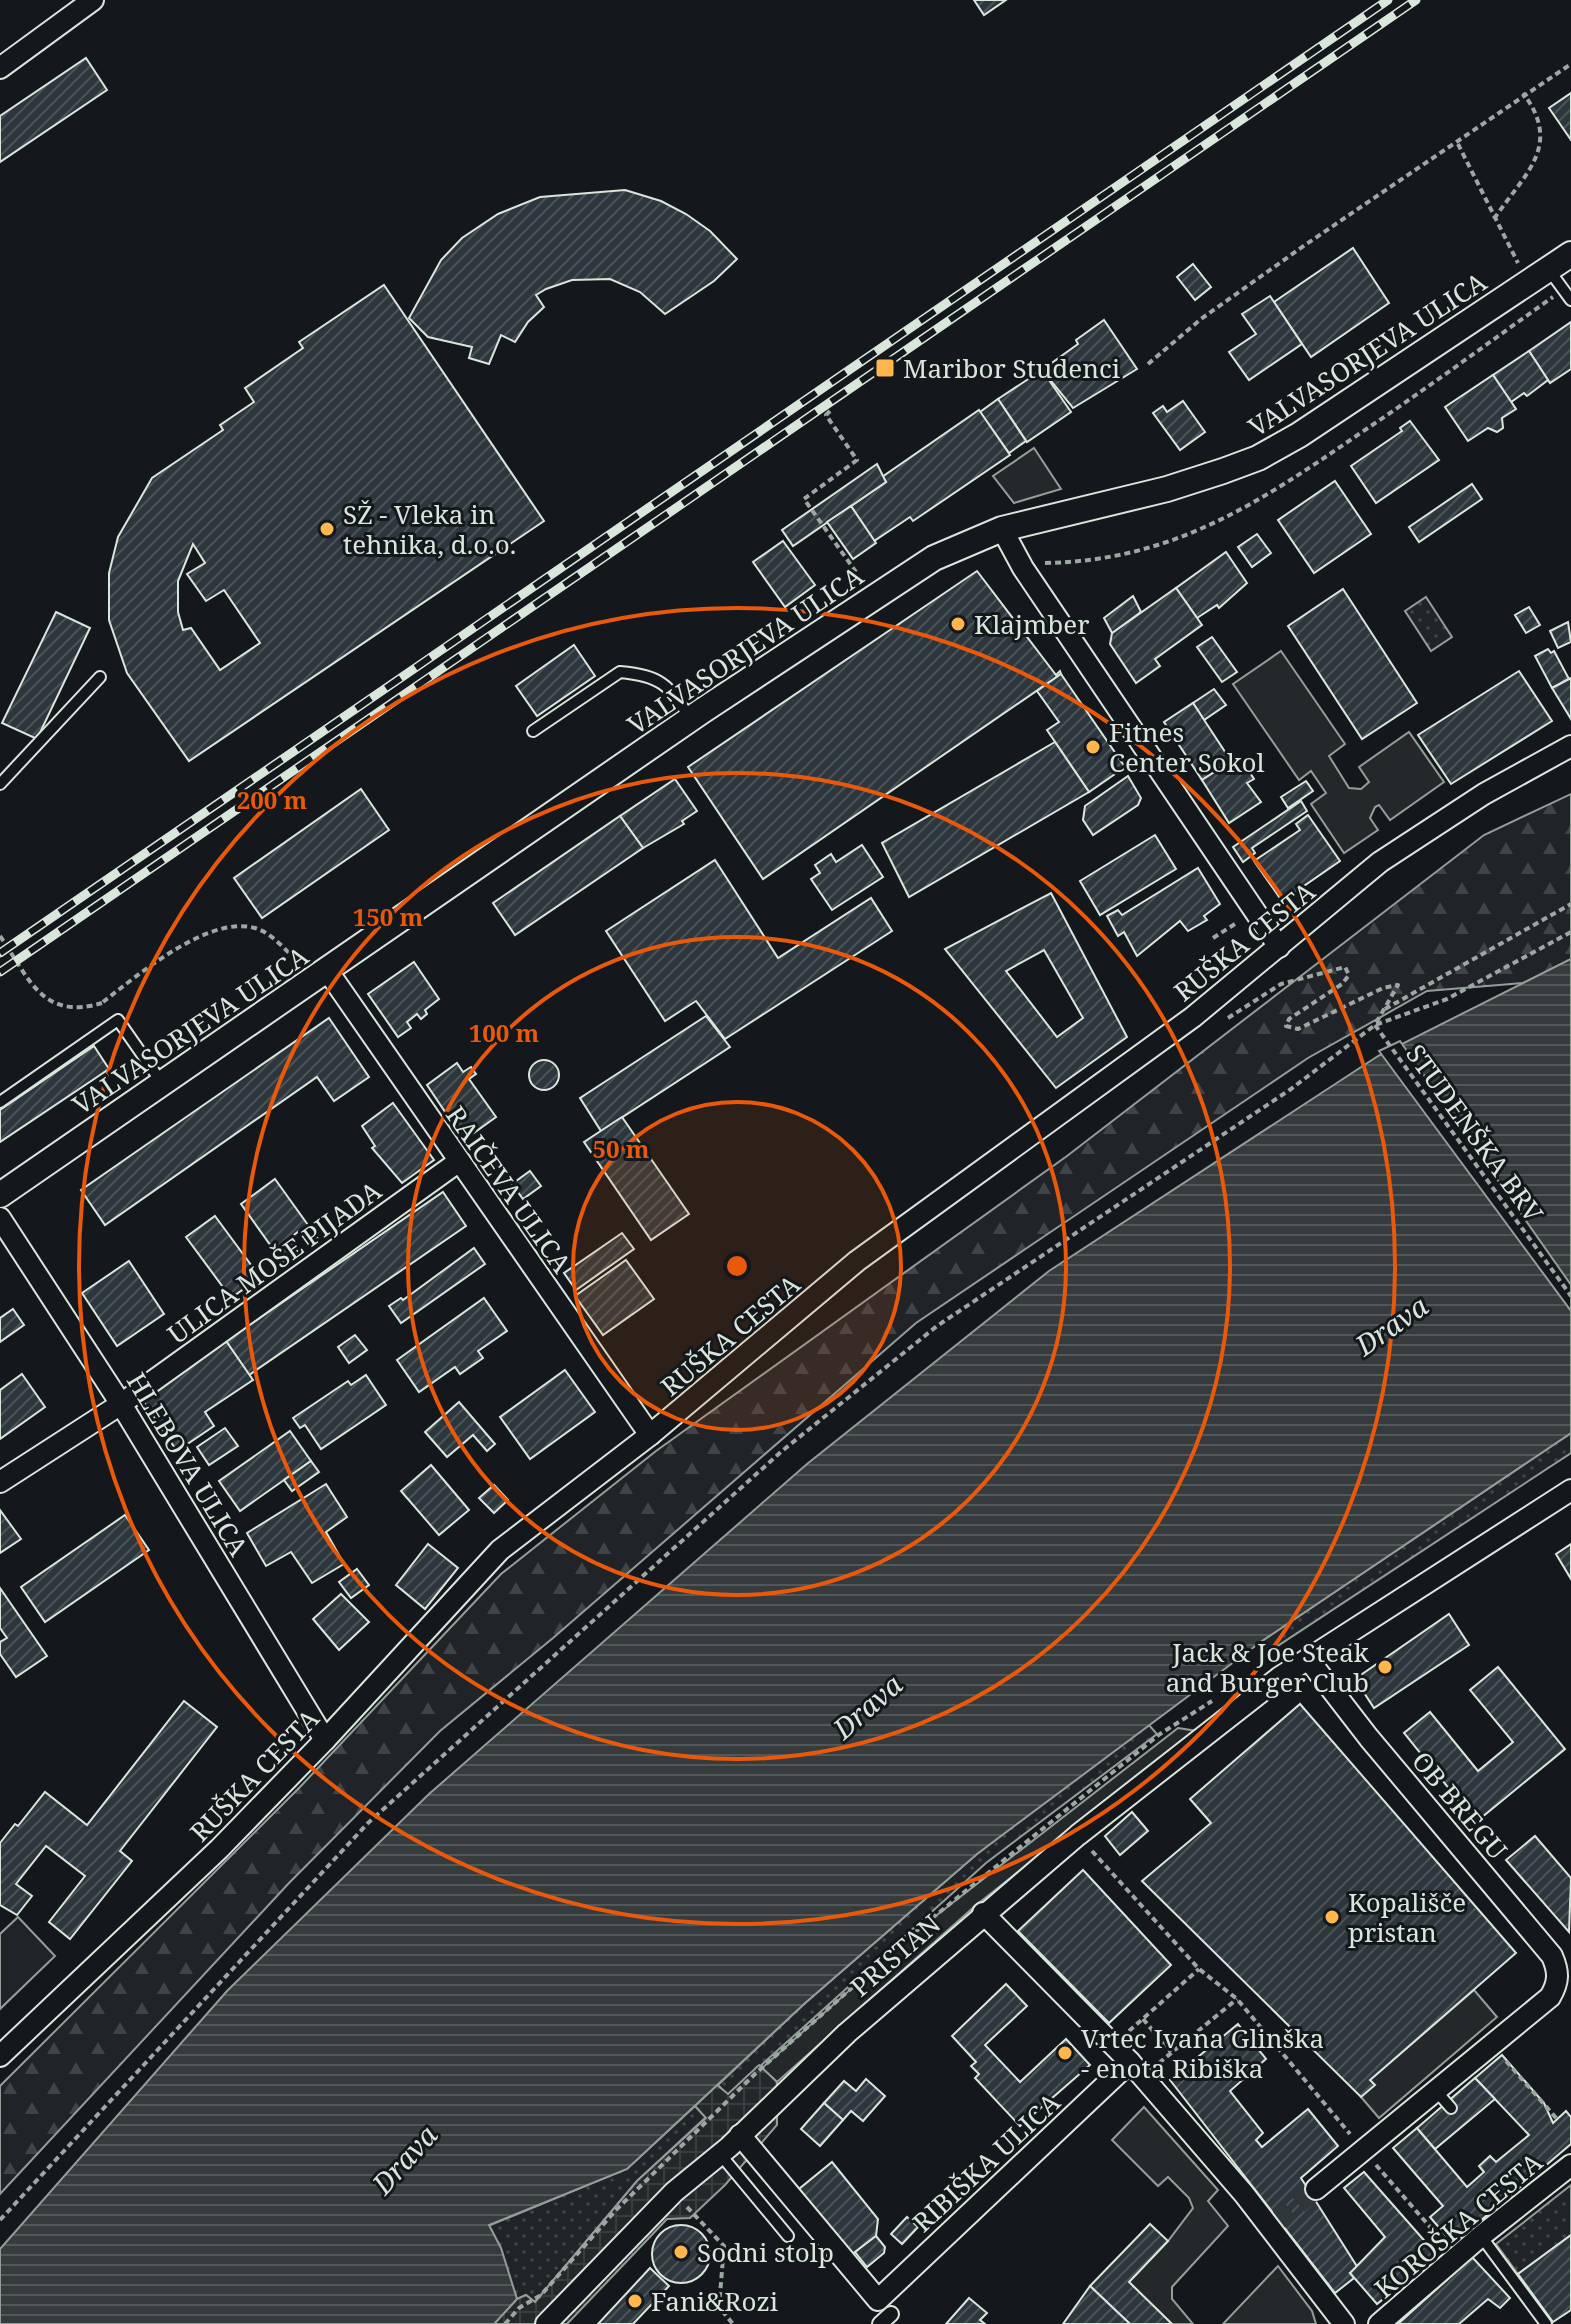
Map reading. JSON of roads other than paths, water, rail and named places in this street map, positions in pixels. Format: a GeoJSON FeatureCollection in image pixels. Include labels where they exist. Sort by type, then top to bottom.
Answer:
{"type":"FeatureCollection","features":[{"type":"Feature","properties":{"kind":"street"},"geometry":{"type":"LineString","coordinates":[[0,68],[93,0]]}},
{"type":"Feature","properties":{"kind":"street","name":"VALVASORJEVA ULICA"},"geometry":{"type":"LineString","coordinates":[[0,1195],[691,719],[934,558],[1002,529],[1167,489],[1258,458],[1571,254]]}},
{"type":"Feature","properties":{"kind":"street"},"geometry":{"type":"LineString","coordinates":[[1002,529],[1023,568],[1279,947]]}},
{"type":"Feature","properties":{"kind":"street","name":"RUŠKA CESTA"},"geometry":{"type":"LineString","coordinates":[[0,2056],[219,1849],[325,1740],[500,1550],[650,1435],[857,1261],[1193,1017],[1380,862],[1484,794],[1571,746]]}},
{"type":"Feature","properties":{"kind":"street","name":"RAIČEVA ULICA"},"geometry":{"type":"LineString","coordinates":[[327,970],[650,1435]]}},
{"type":"Feature","properties":{"kind":"street","name":"ULICA MOŠE PIJADA"},"geometry":{"type":"LineString","coordinates":[[0,1482],[121,1404],[458,1162]]}},
{"type":"Feature","properties":{"kind":"street","name":"HLEBOVA ULICA"},"geometry":{"type":"LineString","coordinates":[[0,1218],[121,1404],[325,1740]]}},
{"type":"Feature","properties":{"kind":"street"},"geometry":{"type":"LineString","coordinates":[[1308,1659],[1571,1490]]}},
{"type":"Feature","properties":{"kind":"street","name":"PRISTAN"},"geometry":{"type":"LineString","coordinates":[[546,2324],[674,2192],[720,2154],[847,2033],[983,1913],[1280,1677],[1308,1659]]}},
{"type":"Feature","properties":{"kind":"street","name":"OB BREGU"},"geometry":{"type":"LineString","coordinates":[[1308,1659],[1369,1738],[1552,1956],[1558,1971],[1557,1985],[1550,1997],[1316,2189]]}},
{"type":"Feature","properties":{"kind":"street"},"geometry":{"type":"LineString","coordinates":[[983,1913],[1113,2045],[1273,2225],[1344,2324]]}},
{"type":"Feature","properties":{"kind":"street","name":"RIBIŠKA ULICA"},"geometry":{"type":"LineString","coordinates":[[887,2316],[1136,2070]]}},
{"type":"Feature","properties":{"kind":"street"},"geometry":{"type":"LineString","coordinates":[[740,2135],[887,2316]]}},
{"type":"Feature","properties":{"kind":"street","name":"KOROŠKA CESTA"},"geometry":{"type":"LineString","coordinates":[[1379,2324],[1481,2236],[1571,2165]]}},
{"type":"Feature","properties":{"kind":"lane"},"geometry":{"type":"LineString","coordinates":[[1540,276],[1571,300]]}},
{"type":"Feature","properties":{"kind":"lane"},"geometry":{"type":"LineString","coordinates":[[533,731],[620,672],[660,680],[674,692],[691,719]]}},
{"type":"Feature","properties":{"kind":"lane"},"geometry":{"type":"LineString","coordinates":[[0,784],[100,677]]}},
{"type":"Feature","properties":{"kind":"lane"},"geometry":{"type":"LineString","coordinates":[[0,1102],[118,1020],[162,1083]]}},
{"type":"Feature","properties":{"kind":"lane"},"geometry":{"type":"LineString","coordinates":[[1437,2092],[1451,2108]]}},
{"type":"Feature","properties":{"kind":"lane"},"geometry":{"type":"LineString","coordinates":[[720,2154],[788,2236]]}},
{"type":"Feature","properties":{"kind":"lane"},"geometry":{"type":"LineString","coordinates":[[1481,2236],[1546,2324]]}},
{"type":"Feature","properties":{"kind":"water","name":"Drava"},"geometry":{"type":"Polygon","coordinates":[[[1571,959],[1571,1433],[1262,1641],[977,1854],[804,2004],[627,2169],[489,2225],[501,2248],[517,2299],[494,2324],[0,2324],[0,2249],[227,1991],[429,1794],[807,1464],[1049,1271],[1378,1056],[1571,959]]]}},
{"type":"Feature","properties":{"kind":"tunnel"},"geometry":{"type":"LineString","coordinates":[[1275,2223],[1316,2189]]}},
{"type":"Feature","properties":{"kind":"railway"},"geometry":{"type":"LineString","coordinates":[[0,953],[1388,0]]}},
{"type":"Feature","properties":{"kind":"railway"},"geometry":{"type":"LineString","coordinates":[[0,972],[1416,0]]}},
{"type":"Feature","properties":{"kind":"place","name":"Maribor Studenci"},"geometry":{"type":"Point","coordinates":[885,368]}},
{"type":"Feature","properties":{"kind":"place","name":"SŽ - Vleka in tehnika, d.o.o."},"geometry":{"type":"Point","coordinates":[327,529]}},
{"type":"Feature","properties":{"kind":"place","name":"Klajmber"},"geometry":{"type":"Point","coordinates":[958,624]}},
{"type":"Feature","properties":{"kind":"place","name":"Fitnes Center Sokol"},"geometry":{"type":"Point","coordinates":[1093,747]}},
{"type":"Feature","properties":{"kind":"place","name":"Jack & Joe Steak and Burger Club"},"geometry":{"type":"Point","coordinates":[1385,1667]}},
{"type":"Feature","properties":{"kind":"place","name":"Kopališče pristan"},"geometry":{"type":"Point","coordinates":[1332,1917]}},
{"type":"Feature","properties":{"kind":"place","name":"Vrtec Ivana Glinška - enota Ribiška"},"geometry":{"type":"Point","coordinates":[1065,2053]}},
{"type":"Feature","properties":{"kind":"place","name":"Sodni stolp"},"geometry":{"type":"Point","coordinates":[681,2252]}},
{"type":"Feature","properties":{"kind":"place","name":"Fani&Rozi"},"geometry":{"type":"Point","coordinates":[635,2301]}}]}
